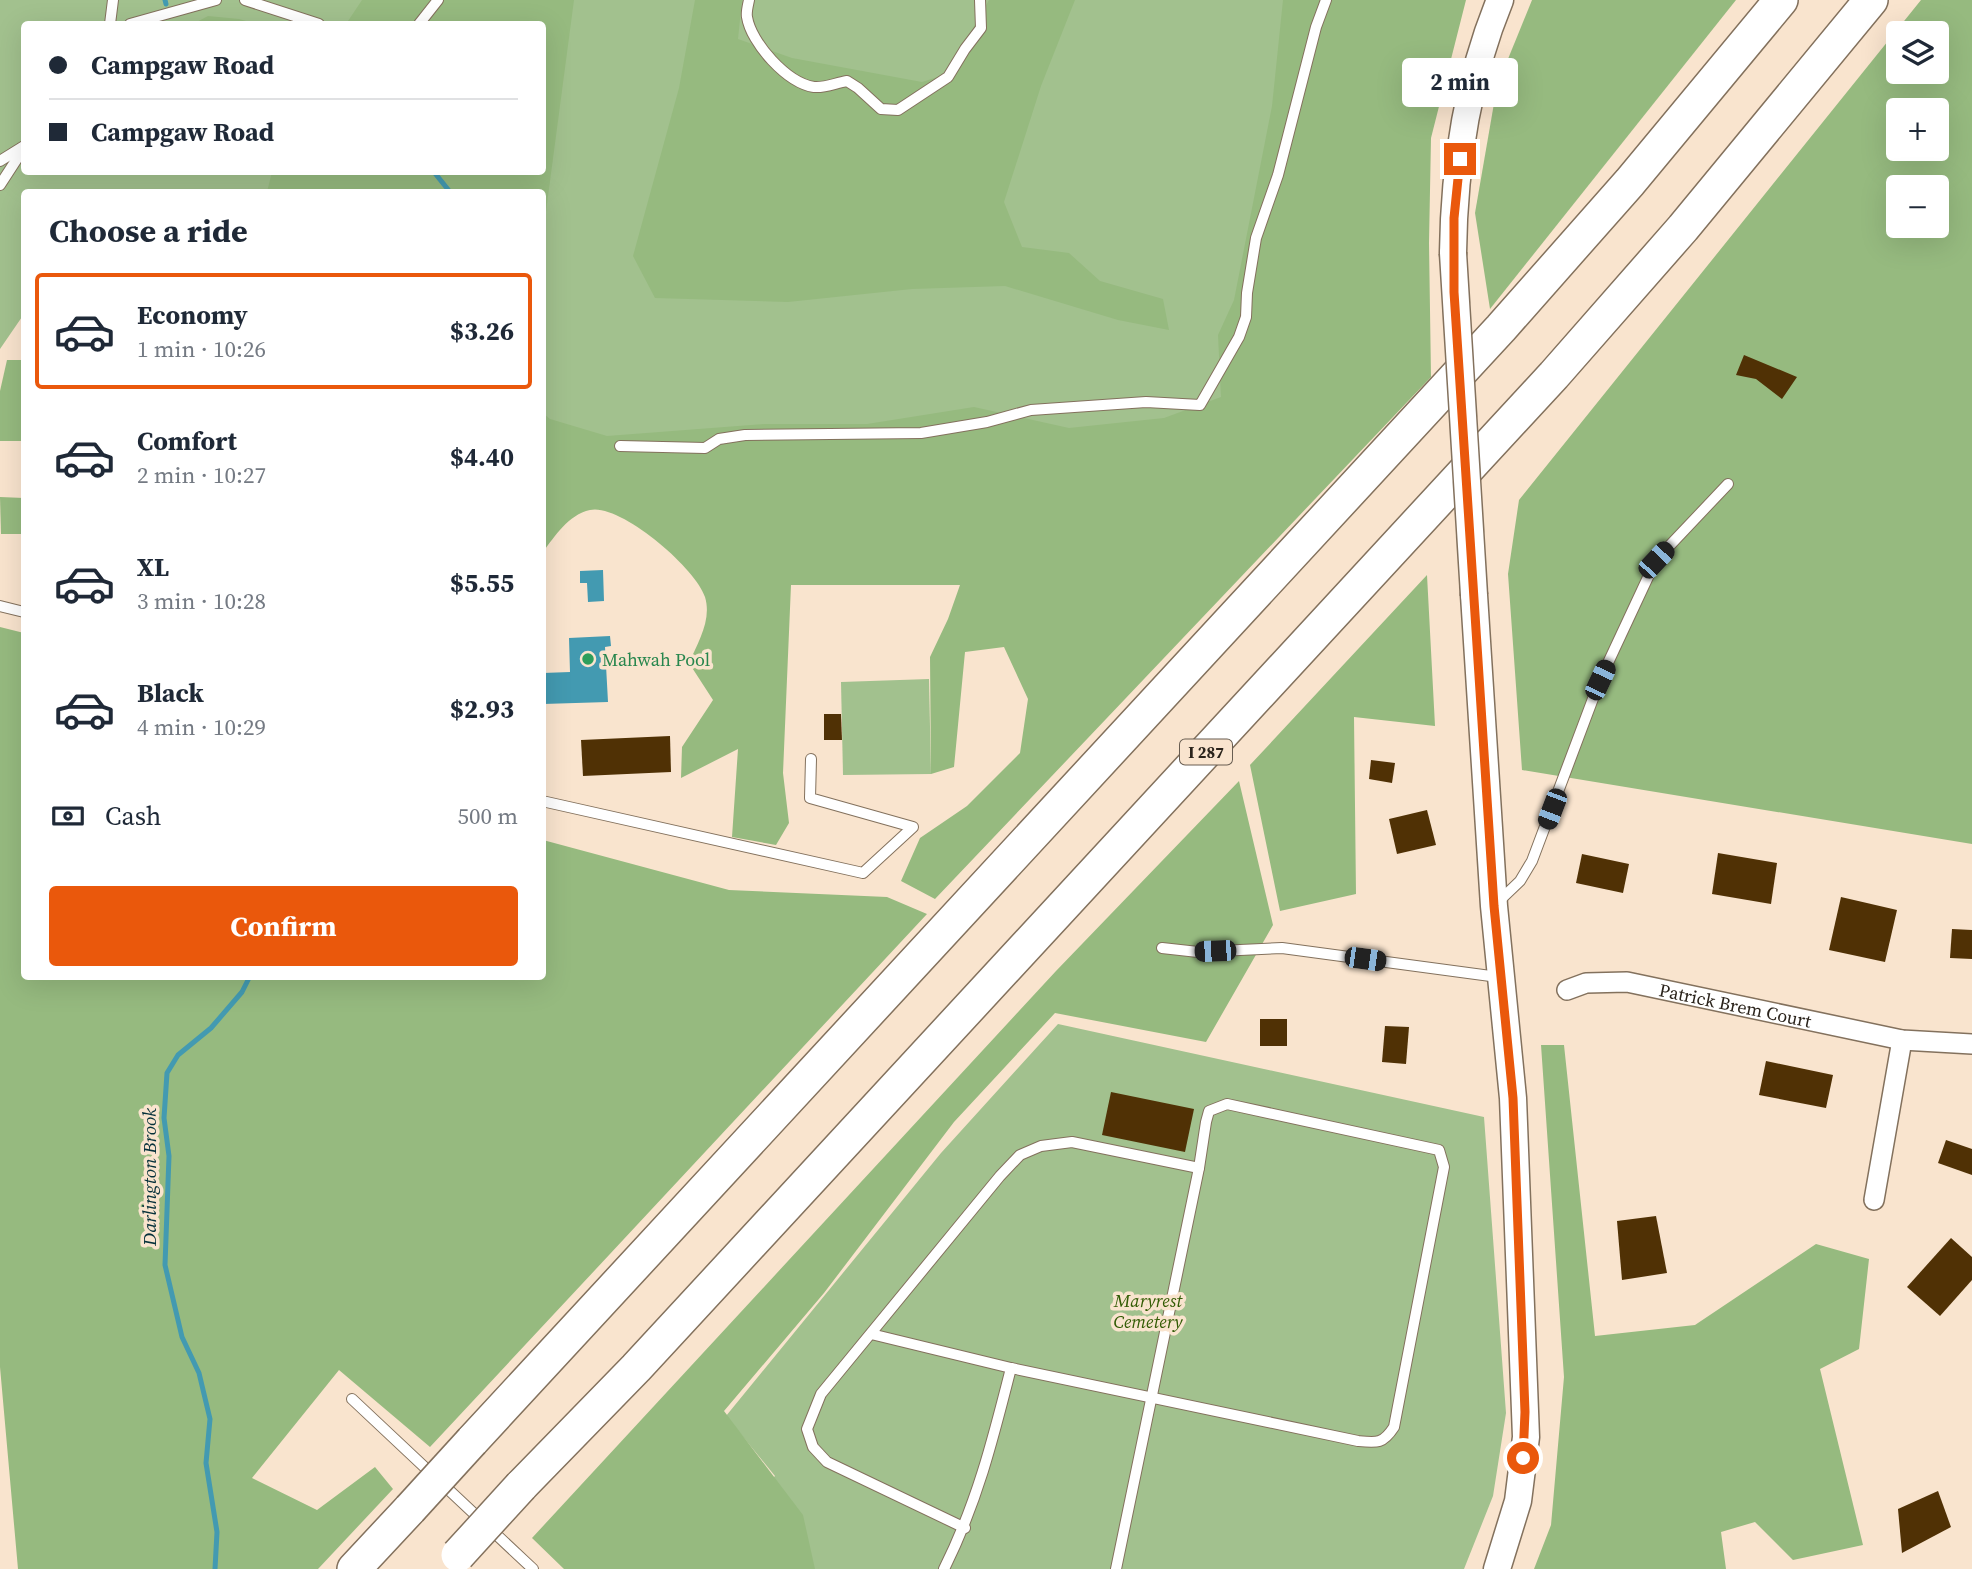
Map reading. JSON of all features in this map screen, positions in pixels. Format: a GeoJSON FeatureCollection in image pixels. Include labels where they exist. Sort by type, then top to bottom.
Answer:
{"type":"FeatureCollection","features":[{"type":"Feature","properties":{"kind":"highway"},"geometry":{"type":"LineString","coordinates":[[354,1569],[1433,403],[1630,182],[1781,0]]}},
{"type":"Feature","properties":{"kind":"highway","name":"I 287"},"geometry":{"type":"LineString","coordinates":[[451,1562],[636,1368],[1545,384],[1684,228],[1871,0]]}},
{"type":"Feature","properties":{"kind":"main road"},"geometry":{"type":"LineString","coordinates":[[1497,1569],[1518,1500],[1526,1437],[1513,1098],[1494,906],[1453,253],[1455,198],[1462,136],[1482,53],[1500,0]]}},
{"type":"Feature","properties":{"kind":"street","name":"Patrick Brem Court"},"geometry":{"type":"LineString","coordinates":[[1567,990],[1595,982],[1628,982],[1902,1040],[1972,1044]]}},
{"type":"Feature","properties":{"kind":"street"},"geometry":{"type":"LineString","coordinates":[[1874,1200],[1902,1040]]}},
{"type":"Feature","properties":{"kind":"lane"},"geometry":{"type":"LineString","coordinates":[[110,21],[113,0]]}},
{"type":"Feature","properties":{"kind":"lane"},"geometry":{"type":"LineString","coordinates":[[141,21],[216,0]]}},
{"type":"Feature","properties":{"kind":"lane"},"geometry":{"type":"LineString","coordinates":[[245,0],[310,21]]}},
{"type":"Feature","properties":{"kind":"lane"},"geometry":{"type":"LineString","coordinates":[[421,21],[438,0]]}},
{"type":"Feature","properties":{"kind":"lane"},"geometry":{"type":"LineString","coordinates":[[748,0],[746,16],[754,35],[780,69],[811,86],[827,87],[847,81],[881,109],[890,111],[907,106],[948,78],[971,39],[981,28],[980,0]]}},
{"type":"Feature","properties":{"kind":"lane"},"geometry":{"type":"LineString","coordinates":[[620,446],[705,448],[719,439],[745,435],[921,433],[987,422],[1031,410],[1146,402],[1200,405],[1239,337],[1245,317],[1256,238],[1278,175],[1316,27],[1326,0]]}},
{"type":"Feature","properties":{"kind":"lane"},"geometry":{"type":"LineString","coordinates":[[0,161],[21,149]]}},
{"type":"Feature","properties":{"kind":"lane"},"geometry":{"type":"LineString","coordinates":[[0,174],[21,150]]}},
{"type":"Feature","properties":{"kind":"lane"},"geometry":{"type":"LineString","coordinates":[[0,185],[21,152]]}},
{"type":"Feature","properties":{"kind":"lane"},"geometry":{"type":"LineString","coordinates":[[1494,906],[1520,881],[1532,861],[1600,680],[1656,560],[1728,484]]}},
{"type":"Feature","properties":{"kind":"lane"},"geometry":{"type":"LineString","coordinates":[[0,606],[21,611]]}},
{"type":"Feature","properties":{"kind":"lane"},"geometry":{"type":"LineString","coordinates":[[546,802],[863,873],[913,827],[810,798],[811,759]]}},
{"type":"Feature","properties":{"kind":"lane"},"geometry":{"type":"LineString","coordinates":[[1162,948],[1198,952],[1282,948],[1502,978]]}},
{"type":"Feature","properties":{"kind":"lane"},"geometry":{"type":"LineString","coordinates":[[870,1334],[1011,1368],[1153,1397],[1358,1441],[1375,1443],[1387,1438],[1394,1427],[1444,1167],[1439,1150],[1227,1104],[1209,1111],[1153,1397],[1116,1569]]}},
{"type":"Feature","properties":{"kind":"lane"},"geometry":{"type":"LineString","coordinates":[[965,1528],[827,1462],[813,1447],[807,1429],[821,1394],[1020,1155],[1041,1146],[1072,1142],[1199,1168]]}},
{"type":"Feature","properties":{"kind":"lane"},"geometry":{"type":"LineString","coordinates":[[944,1569],[965,1528],[986,1465],[1011,1368]]}},
{"type":"Feature","properties":{"kind":"lane"},"geometry":{"type":"LineString","coordinates":[[352,1399],[533,1569]]}},
{"type":"Feature","properties":{"kind":"green space"},"geometry":{"type":"Polygon","coordinates":[[[0,0],[1357,0],[1235,394],[1199,433],[546,455],[546,189],[21,189],[21,318],[0,349],[0,0]]]}},
{"type":"Feature","properties":{"kind":"green space"},"geometry":{"type":"Polygon","coordinates":[[[362,0],[574,0],[546,211],[546,189],[268,189],[271,175],[546,175],[546,21],[348,21],[362,0]]]}},
{"type":"Feature","properties":{"kind":"green space"},"geometry":{"type":"Polygon","coordinates":[[[695,0],[742,0],[738,39],[792,58],[922,82],[947,74],[989,0],[1075,0],[1041,86],[1004,202],[1022,247],[1069,253],[1100,281],[1163,299],[1169,330],[1118,320],[1005,286],[912,289],[788,302],[655,298],[633,256],[679,88],[695,0]]]}},
{"type":"Feature","properties":{"kind":"green space"},"geometry":{"type":"Polygon","coordinates":[[[1283,0],[1466,0],[1431,138],[1431,377],[935,899],[901,881],[920,838],[967,806],[1020,753],[1028,699],[1004,647],[965,652],[954,767],[931,774],[930,657],[960,585],[791,585],[783,773],[789,823],[776,845],[732,837],[738,749],[681,778],[682,747],[713,700],[689,663],[707,614],[705,597],[699,585],[673,555],[637,527],[603,511],[590,510],[575,516],[546,548],[546,416],[607,436],[764,424],[867,424],[974,407],[1069,428],[1164,418],[1221,397],[1218,335],[1234,300],[1272,106],[1283,0]]]}},
{"type":"Feature","properties":{"kind":"green space"},"geometry":{"type":"Polygon","coordinates":[[[1532,0],[1736,0],[1490,309],[1475,213],[1497,86],[1532,0]]]}},
{"type":"Feature","properties":{"kind":"green space"},"geometry":{"type":"Polygon","coordinates":[[[1921,0],[1972,0],[1972,844],[1522,770],[1508,574],[1519,500],[1886,44],[1886,84],[1949,84],[1949,21],[1904,21],[1921,0]]]}},
{"type":"Feature","properties":{"kind":"green space"},"geometry":{"type":"Polygon","coordinates":[[[208,16],[246,21],[199,21],[208,16]]]}},
{"type":"Feature","properties":{"kind":"green space"},"geometry":{"type":"Polygon","coordinates":[[[7,360],[21,360],[21,441],[0,441],[0,391],[7,360]]]}},
{"type":"Feature","properties":{"kind":"green space"},"geometry":{"type":"Polygon","coordinates":[[[0,497],[21,498],[21,534],[1,534],[0,497]]]}},
{"type":"Feature","properties":{"kind":"green space"},"geometry":{"type":"Polygon","coordinates":[[[1427,575],[1435,726],[1354,717],[1356,894],[1280,911],[1250,765],[1427,575]]]}},
{"type":"Feature","properties":{"kind":"green space"},"geometry":{"type":"Polygon","coordinates":[[[0,627],[21,632],[21,980],[546,980],[546,841],[729,890],[887,897],[927,914],[430,1447],[339,1370],[252,1478],[317,1510],[375,1467],[393,1489],[318,1569],[18,1569],[0,1367],[0,627]]]}},
{"type":"Feature","properties":{"kind":"green space"},"geometry":{"type":"Polygon","coordinates":[[[929,679],[931,774],[843,775],[841,682],[929,679]]]}},
{"type":"Feature","properties":{"kind":"green space"},"geometry":{"type":"Polygon","coordinates":[[[1239,781],[1273,925],[1206,1042],[1055,1013],[954,1122],[824,1293],[724,1411],[803,1515],[815,1569],[564,1569],[532,1538],[1056,971],[1239,781]]]}},
{"type":"Feature","properties":{"kind":"green space","name":"Maryrest Cemetery"},"geometry":{"type":"Polygon","coordinates":[[[1058,1024],[1484,1117],[1506,1413],[1493,1496],[1464,1569],[682,1569],[775,1476],[726,1416],[941,1153],[1058,1024]]]}},
{"type":"Feature","properties":{"kind":"green space"},"geometry":{"type":"Polygon","coordinates":[[[1541,1045],[1564,1045],[1595,1336],[1695,1325],[1816,1244],[1869,1259],[1859,1349],[1820,1369],[1863,1545],[1793,1560],[1755,1522],[1721,1532],[1726,1569],[1534,1569],[1551,1525],[1564,1377],[1541,1045]]]}},
{"type":"Feature","properties":{"kind":"water"},"geometry":{"type":"Polygon","coordinates":[[[603,570],[604,601],[588,602],[587,583],[580,583],[580,571],[603,570]]]}},
{"type":"Feature","properties":{"kind":"water","name":"Mahwah Pool"},"geometry":{"type":"Polygon","coordinates":[[[610,636],[611,646],[605,647],[608,702],[546,704],[546,673],[570,672],[569,638],[610,636]]]}},
{"type":"Feature","properties":{"kind":"building"},"geometry":{"type":"Polygon","coordinates":[[[1744,355],[1797,377],[1782,399],[1756,379],[1736,375],[1744,355]]]}},
{"type":"Feature","properties":{"kind":"building"},"geometry":{"type":"Polygon","coordinates":[[[824,714],[841,714],[842,740],[824,740],[824,714]]]}},
{"type":"Feature","properties":{"kind":"building"},"geometry":{"type":"Polygon","coordinates":[[[670,736],[671,772],[583,776],[581,740],[670,736]]]}},
{"type":"Feature","properties":{"kind":"building"},"geometry":{"type":"Polygon","coordinates":[[[1371,760],[1395,763],[1392,783],[1369,779],[1371,760]]]}},
{"type":"Feature","properties":{"kind":"building"},"geometry":{"type":"Polygon","coordinates":[[[1427,810],[1436,845],[1397,854],[1389,819],[1427,810]]]}},
{"type":"Feature","properties":{"kind":"building"},"geometry":{"type":"Polygon","coordinates":[[[1718,853],[1777,863],[1771,904],[1712,894],[1718,853]]]}},
{"type":"Feature","properties":{"kind":"building"},"geometry":{"type":"Polygon","coordinates":[[[1582,854],[1629,864],[1623,893],[1576,883],[1582,854]]]}},
{"type":"Feature","properties":{"kind":"building"},"geometry":{"type":"Polygon","coordinates":[[[1841,897],[1897,910],[1885,962],[1829,950],[1841,897]]]}},
{"type":"Feature","properties":{"kind":"building"},"geometry":{"type":"Polygon","coordinates":[[[1952,929],[1972,930],[1972,959],[1950,958],[1952,929]]]}},
{"type":"Feature","properties":{"kind":"building"},"geometry":{"type":"Polygon","coordinates":[[[1260,1019],[1287,1019],[1287,1046],[1260,1046],[1260,1019]]]}},
{"type":"Feature","properties":{"kind":"building"},"geometry":{"type":"Polygon","coordinates":[[[1385,1026],[1409,1027],[1406,1064],[1382,1062],[1385,1026]]]}},
{"type":"Feature","properties":{"kind":"building"},"geometry":{"type":"Polygon","coordinates":[[[1766,1061],[1833,1075],[1826,1108],[1759,1095],[1766,1061]]]}},
{"type":"Feature","properties":{"kind":"building"},"geometry":{"type":"Polygon","coordinates":[[[1111,1092],[1194,1109],[1185,1152],[1102,1135],[1111,1092]]]}},
{"type":"Feature","properties":{"kind":"building"},"geometry":{"type":"Polygon","coordinates":[[[1946,1140],[1972,1149],[1972,1175],[1938,1163],[1946,1140]]]}},
{"type":"Feature","properties":{"kind":"building"},"geometry":{"type":"Polygon","coordinates":[[[1656,1216],[1667,1273],[1622,1280],[1617,1221],[1656,1216]]]}},
{"type":"Feature","properties":{"kind":"building"},"geometry":{"type":"Polygon","coordinates":[[[1951,1238],[1972,1257],[1972,1280],[1940,1316],[1907,1287],[1951,1238]]]}},
{"type":"Feature","properties":{"kind":"building"},"geometry":{"type":"Polygon","coordinates":[[[1938,1491],[1951,1527],[1902,1553],[1898,1509],[1938,1491]]]}},
{"type":"Feature","properties":{"kind":"waterway","name":"Darlington Brook"},"geometry":{"type":"LineString","coordinates":[[165,0],[166,4]]}},
{"type":"Feature","properties":{"kind":"waterway","name":"Darlington Brook"},"geometry":{"type":"LineString","coordinates":[[436,175],[448,189]]}},
{"type":"Feature","properties":{"kind":"waterway","name":"Darlington Brook"},"geometry":{"type":"LineString","coordinates":[[215,1569],[217,1532],[206,1463],[210,1419],[199,1373],[182,1337],[165,1265],[169,1156],[164,1118],[167,1073],[178,1055],[211,1028],[242,992],[248,980]]}},
{"type":"Feature","properties":{"kind":"place","name":"Mahwah Pool"},"geometry":{"type":"Point","coordinates":[588,659]}},
{"type":"Feature","properties":{"kind":"route"},"geometry":{"type":"LineString","coordinates":[[1460,159],[1454,218],[1454,292],[1494,906],[1513,1098],[1526,1437],[1523,1458]]}}]}
